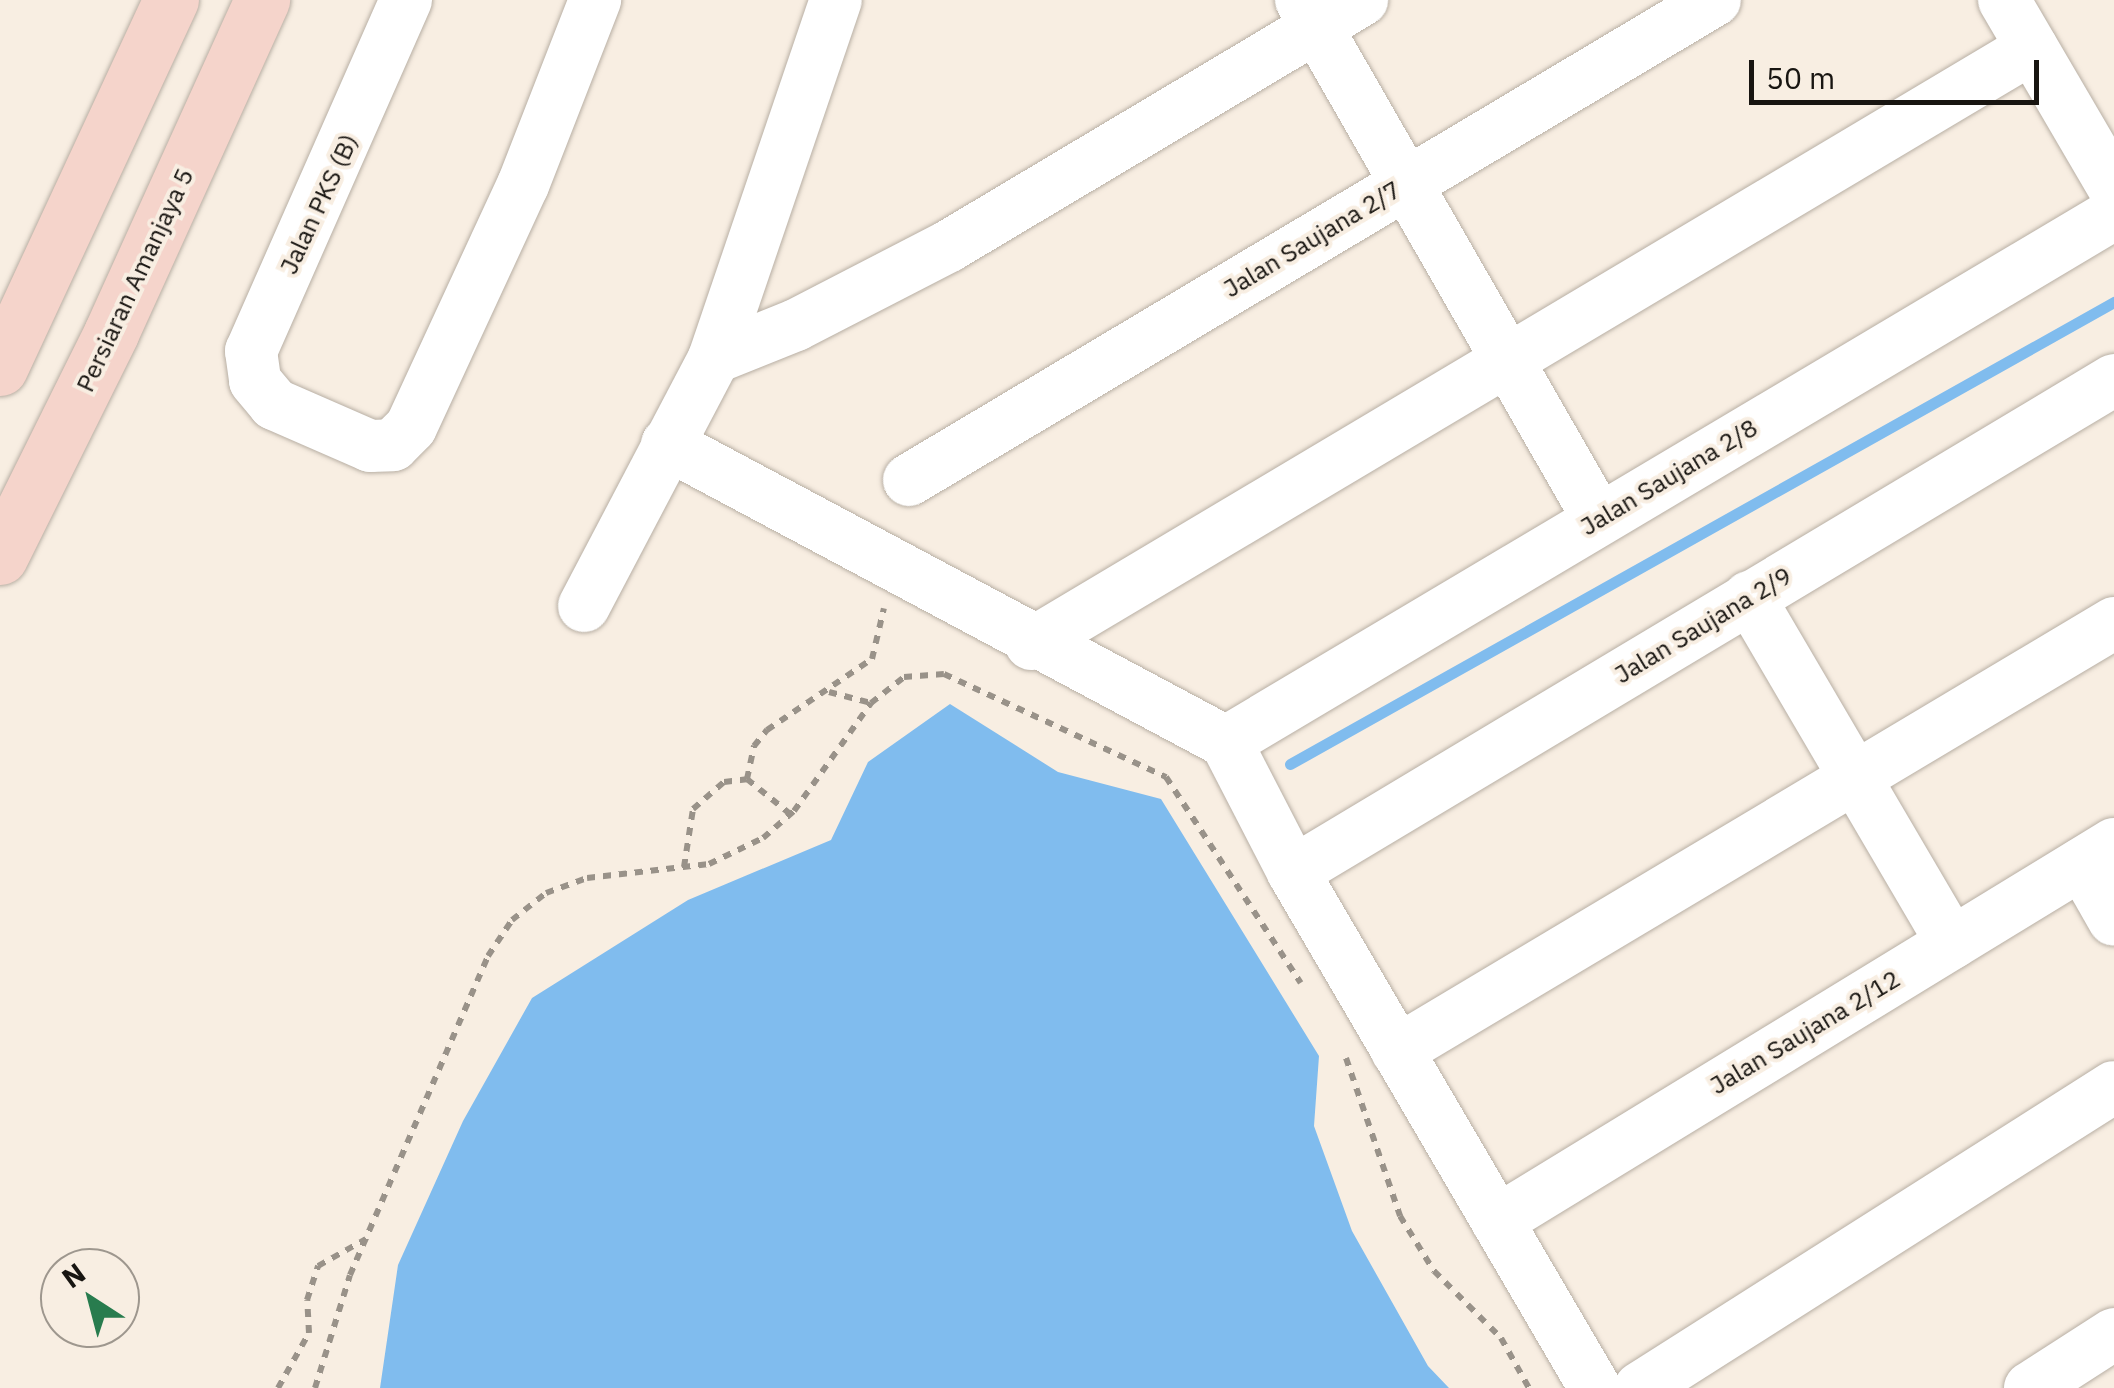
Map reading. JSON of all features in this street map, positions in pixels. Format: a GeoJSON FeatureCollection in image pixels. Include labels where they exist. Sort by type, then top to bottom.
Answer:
{"type":"FeatureCollection","features":[{"type":"Feature","properties":{"kind":"main road"},"geometry":{"type":"LineString","coordinates":[[0,368],[172,0]]}},
{"type":"Feature","properties":{"kind":"main road","name":"Persiaran Amanjaya 5"},"geometry":{"type":"LineString","coordinates":[[0,557],[241,52],[262,0]]}},
{"type":"Feature","properties":{"kind":"street"},"geometry":{"type":"LineString","coordinates":[[241,52],[283,0]]}},
{"type":"Feature","properties":{"kind":"street","name":"Jalan PKS (B)"},"geometry":{"type":"LineString","coordinates":[[406,0],[251,351],[255,381],[274,404],[370,446],[393,444],[411,427],[523,185],[594,0]]}},
{"type":"Feature","properties":{"kind":"street"},"geometry":{"type":"LineString","coordinates":[[584,606],[714,358],[836,0]]}},
{"type":"Feature","properties":{"kind":"street"},"geometry":{"type":"LineString","coordinates":[[714,358],[796,325],[949,246],[1309,13],[1362,0]]}},
{"type":"Feature","properties":{"kind":"street","name":"Jalan Saujana 2/7"},"geometry":{"type":"LineString","coordinates":[[909,480],[1715,0]]}},
{"type":"Feature","properties":{"kind":"street"},"geometry":{"type":"LineString","coordinates":[[2004,0],[2114,188]]}},
{"type":"Feature","properties":{"kind":"street"},"geometry":{"type":"LineString","coordinates":[[1309,13],[1402,186],[1598,518]]}},
{"type":"Feature","properties":{"kind":"street"},"geometry":{"type":"LineString","coordinates":[[1031,644],[2032,48]]}},
{"type":"Feature","properties":{"kind":"street","name":"Jalan Saujana 2/8"},"geometry":{"type":"LineString","coordinates":[[1226,742],[2114,214]]}},
{"type":"Feature","properties":{"kind":"street","name":"Jalan Saujana 2/9"},"geometry":{"type":"LineString","coordinates":[[1293,872],[2114,380]]}},
{"type":"Feature","properties":{"kind":"street"},"geometry":{"type":"LineString","coordinates":[[667,444],[1031,644],[1226,742],[1293,872],[1396,1052],[1596,1388]]}},
{"type":"Feature","properties":{"kind":"street"},"geometry":{"type":"LineString","coordinates":[[1749,597],[1952,943]]}},
{"type":"Feature","properties":{"kind":"street"},"geometry":{"type":"LineString","coordinates":[[1396,1052],[2114,623]]}},
{"type":"Feature","properties":{"kind":"street"},"geometry":{"type":"LineString","coordinates":[[2098,854],[2114,920]]}},
{"type":"Feature","properties":{"kind":"street","name":"Jalan Saujana 2/12"},"geometry":{"type":"LineString","coordinates":[[1497,1221],[2098,854]]}},
{"type":"Feature","properties":{"kind":"street"},"geometry":{"type":"LineString","coordinates":[[1640,1388],[2114,1088]]}},
{"type":"Feature","properties":{"kind":"street"},"geometry":{"type":"LineString","coordinates":[[2030,1388],[2114,1334]]}},
{"type":"Feature","properties":{"kind":"path"},"geometry":{"type":"LineString","coordinates":[[747,779],[754,746],[767,730],[828,692],[872,658],[891,567]]}},
{"type":"Feature","properties":{"kind":"path"},"geometry":{"type":"LineString","coordinates":[[315,1388],[366,1238],[488,956],[512,920],[546,892],[587,878],[709,864],[762,838],[790,814],[872,703],[904,677],[944,674],[1166,777],[1308,993]]}},
{"type":"Feature","properties":{"kind":"path"},"geometry":{"type":"LineString","coordinates":[[828,692],[872,703]]}},
{"type":"Feature","properties":{"kind":"path"},"geometry":{"type":"LineString","coordinates":[[684,867],[693,809],[724,782],[747,779],[790,814]]}},
{"type":"Feature","properties":{"kind":"path"},"geometry":{"type":"LineString","coordinates":[[1340,1043],[1400,1216],[1434,1271],[1501,1338],[1529,1388]]}},
{"type":"Feature","properties":{"kind":"path"},"geometry":{"type":"LineString","coordinates":[[278,1388],[309,1334],[307,1300],[318,1266],[366,1238]]}},
{"type":"Feature","properties":{"kind":"water"},"geometry":{"type":"Polygon","coordinates":[[[950,704],[1058,772],[1161,799],[1319,1056],[1314,1126],[1352,1231],[1428,1366],[1449,1388],[380,1388],[398,1265],[463,1121],[532,998],[688,900],[831,840],[868,762],[950,704]]]}},
{"type":"Feature","properties":{"kind":"waterway"},"geometry":{"type":"LineString","coordinates":[[1290,764],[2114,302]]}}]}
